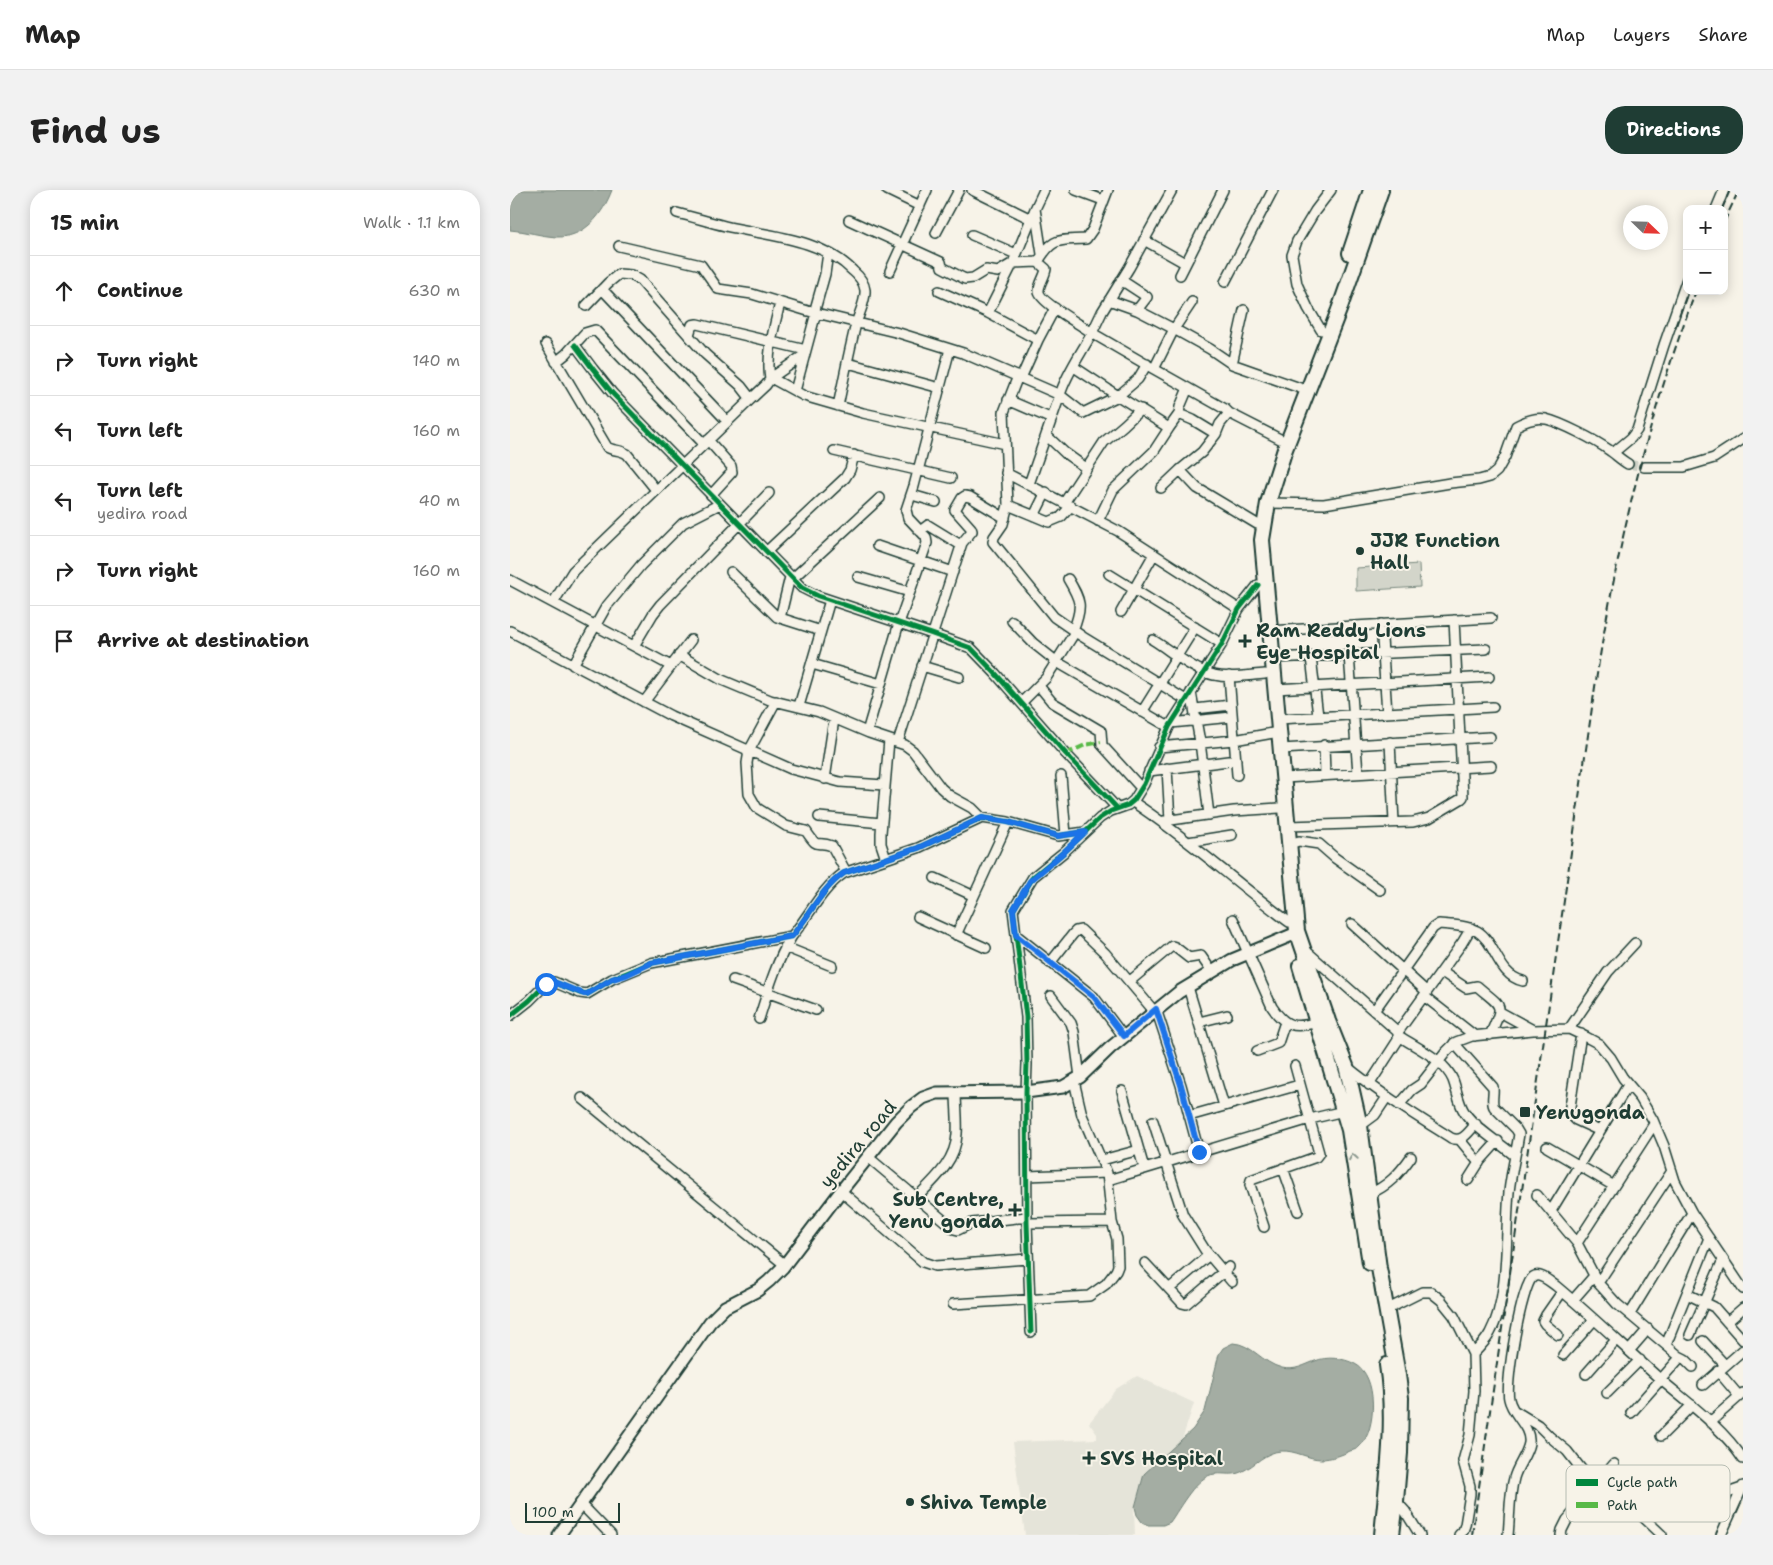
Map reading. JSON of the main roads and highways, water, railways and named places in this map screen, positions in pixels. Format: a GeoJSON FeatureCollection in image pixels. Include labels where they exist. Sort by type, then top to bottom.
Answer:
{"type":"FeatureCollection","features":[{"type":"Feature","properties":{"kind":"highway"},"geometry":{"type":"LineString","coordinates":[[1371,190],[1348,260],[1280,439],[1262,494],[1257,524],[1256,567],[1280,808],[1285,898],[1316,1022],[1344,1111],[1389,1378],[1391,1443],[1382,1535]]}},
{"type":"Feature","properties":{"kind":"highway"},"geometry":{"type":"LineString","coordinates":[[1381,190],[1339,310],[1285,449],[1268,503],[1262,540],[1297,931],[1328,1021],[1346,1066],[1360,1126],[1386,1310],[1401,1398],[1396,1501],[1392,1535]]}},
{"type":"Feature","properties":{"kind":"main road","name":"yedira road"},"geometry":{"type":"LineString","coordinates":[[559,1535],[710,1322],[725,1308],[758,1290],[785,1265],[868,1157],[896,1122],[911,1107],[923,1098],[937,1093],[1026,1092],[1057,1089],[1077,1079],[1155,1010],[1188,987],[1291,928]]}},
{"type":"Feature","properties":{"kind":"tunnel"},"geometry":{"type":"LineString","coordinates":[[1628,464],[1644,467]]}},
{"type":"Feature","properties":{"kind":"railway"},"geometry":{"type":"LineString","coordinates":[[1724,205],[1730,190]]}},
{"type":"Feature","properties":{"kind":"railway"},"geometry":{"type":"LineString","coordinates":[[1728,213],[1739,190]]}},
{"type":"Feature","properties":{"kind":"railway"},"geometry":{"type":"LineString","coordinates":[[1675,327],[1687,295]]}},
{"type":"Feature","properties":{"kind":"railway"},"geometry":{"type":"LineString","coordinates":[[1472,1535],[1603,636],[1623,536],[1648,437],[1678,339],[1694,295]]}},
{"type":"Feature","properties":{"kind":"place","name":"JJR Function Hall"},"geometry":{"type":"Point","coordinates":[1360,551]}},
{"type":"Feature","properties":{"kind":"place","name":"Ram Reddy Lions Eye Hospital"},"geometry":{"type":"Point","coordinates":[1245,641]}},
{"type":"Feature","properties":{"kind":"place","name":"Yenugonda"},"geometry":{"type":"Point","coordinates":[1525,1112]}},
{"type":"Feature","properties":{"kind":"place","name":"Sub Centre, Yenu gonda"},"geometry":{"type":"Point","coordinates":[1015,1210]}},
{"type":"Feature","properties":{"kind":"place","name":"SVS Hospital"},"geometry":{"type":"Point","coordinates":[1089,1458]}},
{"type":"Feature","properties":{"kind":"place","name":"Shiva Temple"},"geometry":{"type":"Point","coordinates":[910,1502]}}]}
